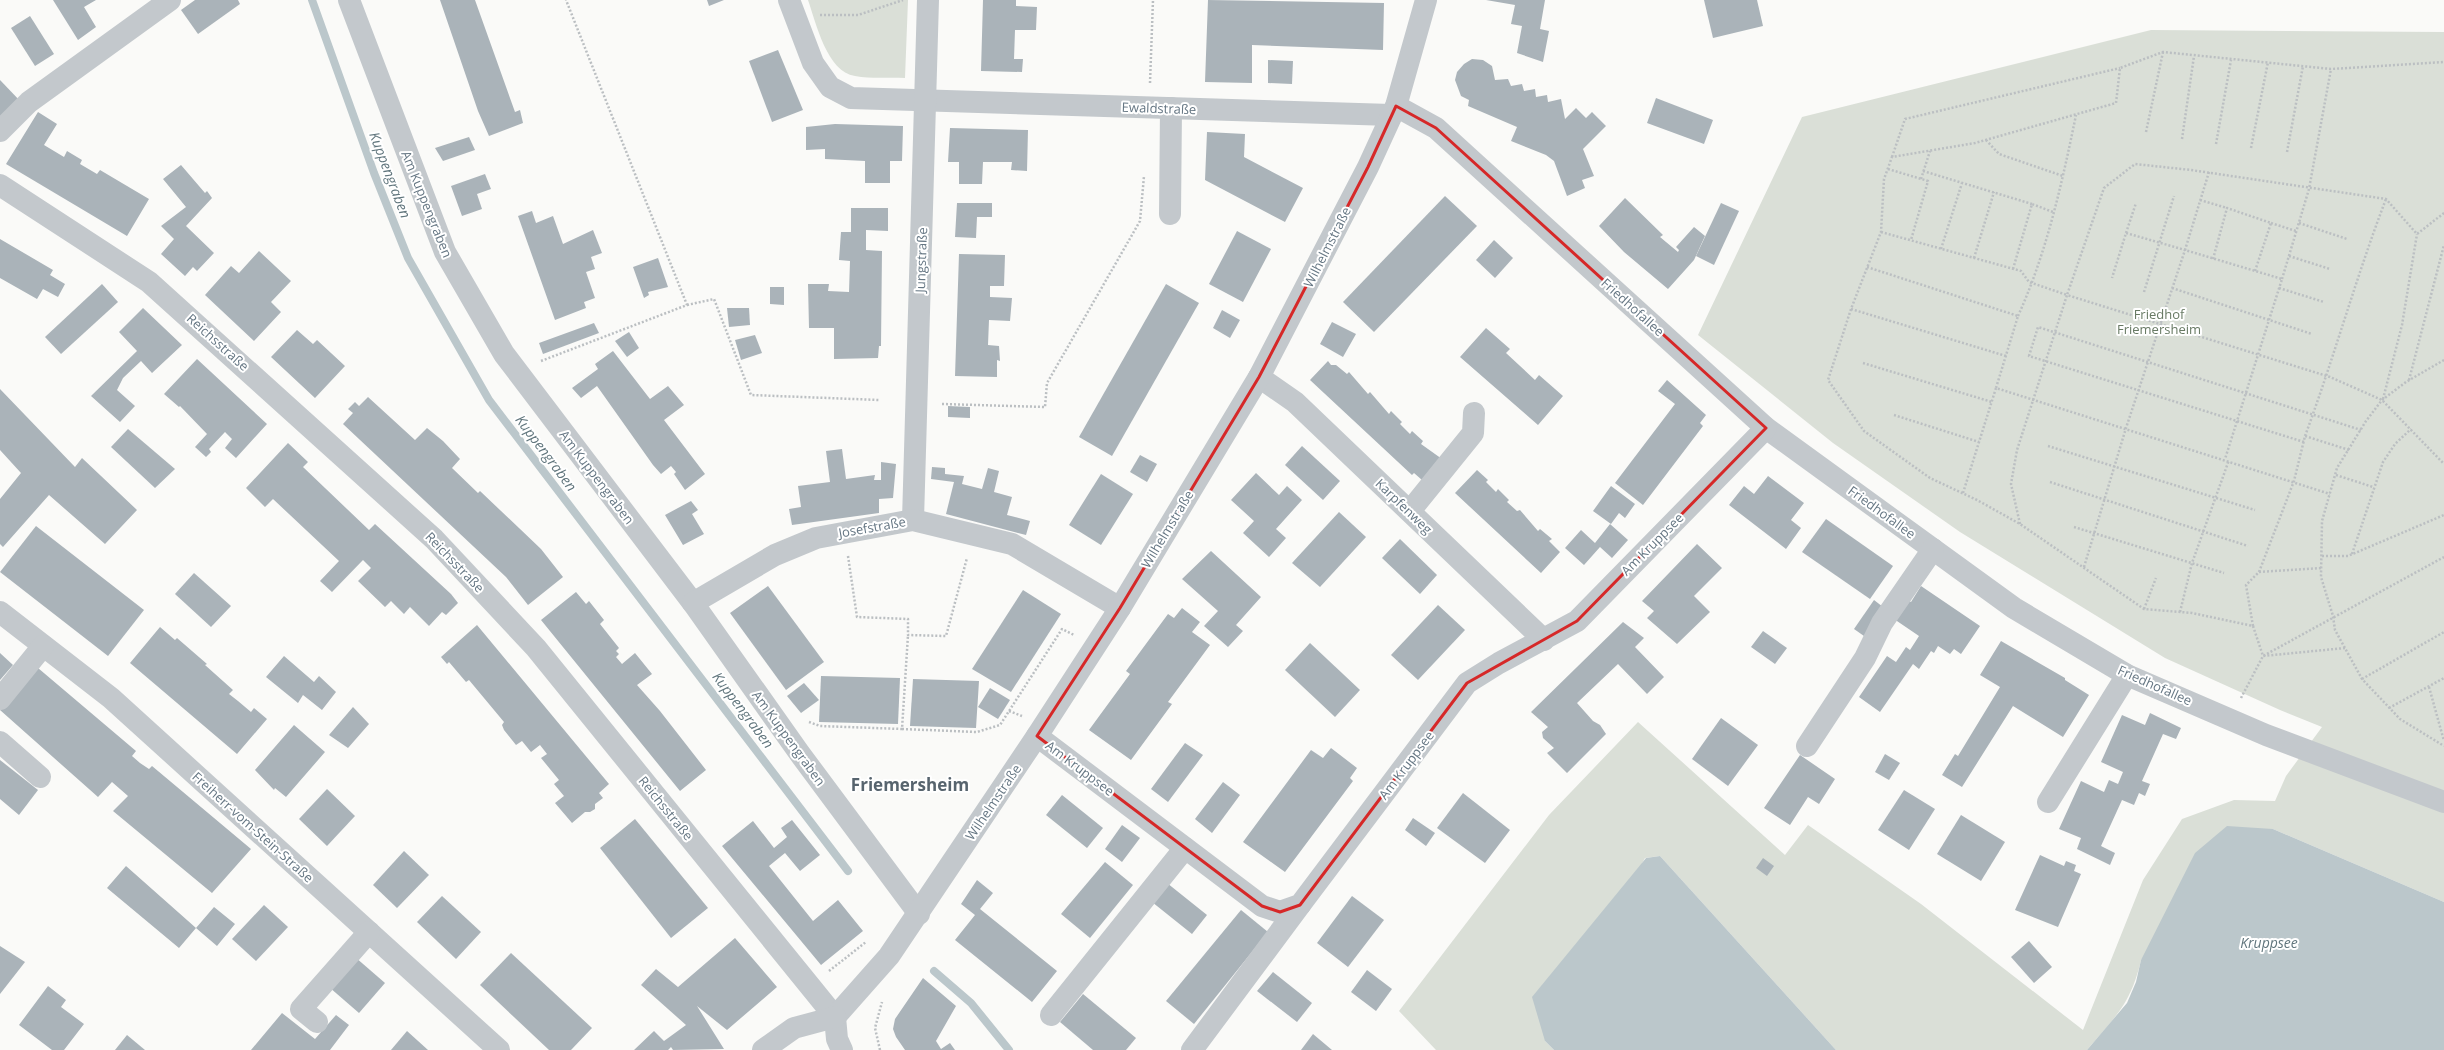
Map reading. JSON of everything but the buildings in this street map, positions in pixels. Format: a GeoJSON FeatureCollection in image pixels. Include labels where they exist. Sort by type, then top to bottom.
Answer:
{"type":"FeatureCollection","features":[{"type":"Feature","properties":{"kind":"street"},"geometry":{"type":"LineString","coordinates":[[0,131],[29,102],[170,0]]}},
{"type":"Feature","properties":{"kind":"street","name":"Am Kuppengraben"},"geometry":{"type":"LineString","coordinates":[[349,0],[445,252],[504,354],[693,603],[800,754],[919,914]]}},
{"type":"Feature","properties":{"kind":"street","name":"Ewaldstraße"},"geometry":{"type":"LineString","coordinates":[[789,0],[813,63],[830,87],[851,98],[1160,108],[1393,111]]}},
{"type":"Feature","properties":{"kind":"street","name":"Jungstraße"},"geometry":{"type":"LineString","coordinates":[[913,520],[928,0]]}},
{"type":"Feature","properties":{"kind":"street","name":"Wilhelmstraße"},"geometry":{"type":"LineString","coordinates":[[835,1017],[889,956],[919,914],[1120,608],[1259,378],[1368,166],[1393,111],[1426,0]]}},
{"type":"Feature","properties":{"kind":"street"},"geometry":{"type":"LineString","coordinates":[[1160,108],[1170,214]]}},
{"type":"Feature","properties":{"kind":"street","name":"Friedhofallee"},"geometry":{"type":"LineString","coordinates":[[1393,111],[1436,128],[1766,428],[2014,608],[2127,675],[2231,718],[2266,735],[2444,802]]}},
{"type":"Feature","properties":{"kind":"street","name":"Reichsstraße"},"geometry":{"type":"LineString","coordinates":[[0,185],[149,282],[434,539],[536,648],[835,1017]]}},
{"type":"Feature","properties":{"kind":"street","name":"Karpfenweg"},"geometry":{"type":"LineString","coordinates":[[1259,378],[1295,402],[1544,640]]}},
{"type":"Feature","properties":{"kind":"street"},"geometry":{"type":"LineString","coordinates":[[1410,511],[1473,433],[1474,413]]}},
{"type":"Feature","properties":{"kind":"street","name":"Am Kruppsee"},"geometry":{"type":"LineString","coordinates":[[1037,736],[1262,906],[1280,912],[1300,905],[1467,684],[1498,663],[1544,640],[1576,621],[1766,428]]}},
{"type":"Feature","properties":{"kind":"street","name":"Josefstraße"},"geometry":{"type":"LineString","coordinates":[[693,603],[775,555],[816,538],[913,520],[1012,544],[1120,608]]}},
{"type":"Feature","properties":{"kind":"street"},"geometry":{"type":"LineString","coordinates":[[1807,746],[1865,658],[1882,623],[1933,549]]}},
{"type":"Feature","properties":{"kind":"street","name":"Freiherr-vom-Stein-Straße"},"geometry":{"type":"LineString","coordinates":[[0,612],[111,698],[499,1050]]}},
{"type":"Feature","properties":{"kind":"street"},"geometry":{"type":"LineString","coordinates":[[0,699],[43,646]]}},
{"type":"Feature","properties":{"kind":"street"},"geometry":{"type":"LineString","coordinates":[[2048,802],[2127,675]]}},
{"type":"Feature","properties":{"kind":"street"},"geometry":{"type":"LineString","coordinates":[[0,742],[40,777]]}},
{"type":"Feature","properties":{"kind":"street"},"geometry":{"type":"LineString","coordinates":[[1051,1015],[1185,848]]}},
{"type":"Feature","properties":{"kind":"street"},"geometry":{"type":"LineString","coordinates":[[1192,1050],[1300,905]]}},
{"type":"Feature","properties":{"kind":"street"},"geometry":{"type":"LineString","coordinates":[[317,1022],[301,1009],[369,932]]}},
{"type":"Feature","properties":{"kind":"street"},"geometry":{"type":"LineString","coordinates":[[763,1050],[794,1028],[835,1017],[837,1039],[842,1050]]}},
{"type":"Feature","properties":{"kind":"path"},"geometry":{"type":"LineString","coordinates":[[566,0],[687,305]]}},
{"type":"Feature","properties":{"kind":"path"},"geometry":{"type":"LineString","coordinates":[[797,21],[814,15],[858,15],[903,0]]}},
{"type":"Feature","properties":{"kind":"path"},"geometry":{"type":"LineString","coordinates":[[1153,0],[1160,108]]}},
{"type":"Feature","properties":{"kind":"path"},"geometry":{"type":"LineString","coordinates":[[2146,132],[2162,52]]}},
{"type":"Feature","properties":{"kind":"path"},"geometry":{"type":"LineString","coordinates":[[2253,626],[2180,612],[2144,608],[2020,524],[1963,493],[1930,478],[1864,431],[1828,380],[1851,309],[1881,232],[1884,179],[1905,119],[2120,68],[2162,52],[2331,69],[2444,62]]}},
{"type":"Feature","properties":{"kind":"path"},"geometry":{"type":"LineString","coordinates":[[2182,139],[2194,56]]}},
{"type":"Feature","properties":{"kind":"path"},"geometry":{"type":"LineString","coordinates":[[2216,144],[2231,59]]}},
{"type":"Feature","properties":{"kind":"path"},"geometry":{"type":"LineString","coordinates":[[2251,148],[2268,62]]}},
{"type":"Feature","properties":{"kind":"path"},"geometry":{"type":"LineString","coordinates":[[2287,152],[2303,66]]}},
{"type":"Feature","properties":{"kind":"path"},"geometry":{"type":"LineString","coordinates":[[1892,157],[1986,140],[2116,103],[2120,68]]}},
{"type":"Feature","properties":{"kind":"path"},"geometry":{"type":"LineString","coordinates":[[2225,459],[2270,320],[2309,189],[2331,69]]}},
{"type":"Feature","properties":{"kind":"path"},"geometry":{"type":"LineString","coordinates":[[1963,493],[2018,316],[2033,283],[2063,176],[2076,114]]}},
{"type":"Feature","properties":{"kind":"path"},"geometry":{"type":"LineString","coordinates":[[1986,140],[1999,154],[2063,176]]}},
{"type":"Feature","properties":{"kind":"path"},"geometry":{"type":"LineString","coordinates":[[1921,179],[1930,151]]}},
{"type":"Feature","properties":{"kind":"path"},"geometry":{"type":"LineString","coordinates":[[2020,524],[2011,484],[2016,450],[2104,188],[2135,164],[2209,172],[2309,189],[2386,199],[2418,234]]}},
{"type":"Feature","properties":{"kind":"path"},"geometry":{"type":"LineString","coordinates":[[1888,168],[1928,181],[1910,240]]}},
{"type":"Feature","properties":{"kind":"path"},"geometry":{"type":"LineString","coordinates":[[916,403],[1045,406],[1047,383],[1140,221],[1144,171]]}},
{"type":"Feature","properties":{"kind":"path"},"geometry":{"type":"LineString","coordinates":[[1923,171],[1994,192],[2053,212]]}},
{"type":"Feature","properties":{"kind":"path"},"geometry":{"type":"LineString","coordinates":[[2084,567],[2126,428],[2209,172]]}},
{"type":"Feature","properties":{"kind":"path"},"geometry":{"type":"LineString","coordinates":[[1941,249],[1962,183]]}},
{"type":"Feature","properties":{"kind":"path"},"geometry":{"type":"LineString","coordinates":[[1974,258],[1994,192]]}},
{"type":"Feature","properties":{"kind":"path"},"geometry":{"type":"LineString","coordinates":[[2144,292],[2174,196]]}},
{"type":"Feature","properties":{"kind":"path"},"geometry":{"type":"LineString","coordinates":[[2263,656],[2253,626],[2246,585],[2259,572],[2294,481],[2305,436],[2327,376],[2364,255],[2386,199]]}},
{"type":"Feature","properties":{"kind":"path"},"geometry":{"type":"LineString","coordinates":[[2200,200],[2296,231]]}},
{"type":"Feature","properties":{"kind":"path"},"geometry":{"type":"LineString","coordinates":[[2112,278],[2136,203]]}},
{"type":"Feature","properties":{"kind":"path"},"geometry":{"type":"LineString","coordinates":[[2013,269],[2032,204]]}},
{"type":"Feature","properties":{"kind":"path"},"geometry":{"type":"LineString","coordinates":[[2214,259],[2227,208]]}},
{"type":"Feature","properties":{"kind":"path"},"geometry":{"type":"LineString","coordinates":[[2382,400],[2402,325],[2418,234],[2444,213]]}},
{"type":"Feature","properties":{"kind":"path"},"geometry":{"type":"LineString","coordinates":[[2255,271],[2271,222]]}},
{"type":"Feature","properties":{"kind":"path"},"geometry":{"type":"LineString","coordinates":[[2299,224],[2347,239]]}},
{"type":"Feature","properties":{"kind":"path"},"geometry":{"type":"LineString","coordinates":[[1881,232],[2021,271],[2029,282],[2327,376],[2382,400],[2444,464]]}},
{"type":"Feature","properties":{"kind":"path"},"geometry":{"type":"LineString","coordinates":[[2126,233],[2282,279]]}},
{"type":"Feature","properties":{"kind":"path"},"geometry":{"type":"LineString","coordinates":[[2409,380],[2444,245]]}},
{"type":"Feature","properties":{"kind":"path"},"geometry":{"type":"LineString","coordinates":[[2289,256],[2330,269]]}},
{"type":"Feature","properties":{"kind":"path"},"geometry":{"type":"LineString","coordinates":[[1867,267],[2018,316]]}},
{"type":"Feature","properties":{"kind":"path"},"geometry":{"type":"LineString","coordinates":[[2172,288],[2312,334]]}},
{"type":"Feature","properties":{"kind":"path"},"geometry":{"type":"LineString","coordinates":[[2279,288],[2324,302]]}},
{"type":"Feature","properties":{"kind":"path"},"geometry":{"type":"LineString","coordinates":[[516,371],[687,305],[714,298],[751,395],[879,400]]}},
{"type":"Feature","properties":{"kind":"path"},"geometry":{"type":"LineString","coordinates":[[1851,309],[2006,356]]}},
{"type":"Feature","properties":{"kind":"path"},"geometry":{"type":"LineString","coordinates":[[2304,442],[2029,356],[2038,327],[2361,430]]}},
{"type":"Feature","properties":{"kind":"path"},"geometry":{"type":"LineString","coordinates":[[2444,360],[2409,380],[2382,400],[2361,430],[2336,475],[2322,521],[2322,577],[2333,616],[2335,630],[2362,679],[2389,708],[2400,719],[2444,746]]}},
{"type":"Feature","properties":{"kind":"path"},"geometry":{"type":"LineString","coordinates":[[1863,363],[1992,402]]}},
{"type":"Feature","properties":{"kind":"path"},"geometry":{"type":"LineString","coordinates":[[1996,388],[2229,460],[2330,494]]}},
{"type":"Feature","properties":{"kind":"path"},"geometry":{"type":"LineString","coordinates":[[1894,415],[1979,442]]}},
{"type":"Feature","properties":{"kind":"path"},"geometry":{"type":"LineString","coordinates":[[2352,554],[2373,487],[2383,462],[2395,444],[2411,429]]}},
{"type":"Feature","properties":{"kind":"path"},"geometry":{"type":"LineString","coordinates":[[2305,436],[2349,450]]}},
{"type":"Feature","properties":{"kind":"path"},"geometry":{"type":"LineString","coordinates":[[2048,446],[2255,510]]}},
{"type":"Feature","properties":{"kind":"path"},"geometry":{"type":"LineString","coordinates":[[2180,612],[2192,563],[2229,460]]}},
{"type":"Feature","properties":{"kind":"path"},"geometry":{"type":"LineString","coordinates":[[2336,475],[2373,487]]}},
{"type":"Feature","properties":{"kind":"path"},"geometry":{"type":"LineString","coordinates":[[2050,482],[2248,546]]}},
{"type":"Feature","properties":{"kind":"path"},"geometry":{"type":"LineString","coordinates":[[2322,556],[2352,554],[2444,515]]}},
{"type":"Feature","properties":{"kind":"path"},"geometry":{"type":"LineString","coordinates":[[2074,527],[2224,573]]}},
{"type":"Feature","properties":{"kind":"path"},"geometry":{"type":"LineString","coordinates":[[844,532],[857,617],[908,619],[902,729]]}},
{"type":"Feature","properties":{"kind":"path"},"geometry":{"type":"LineString","coordinates":[[908,635],[946,636],[973,534]]}},
{"type":"Feature","properties":{"kind":"path"},"geometry":{"type":"LineString","coordinates":[[2231,718],[2263,656],[2333,616],[2444,557]]}},
{"type":"Feature","properties":{"kind":"path"},"geometry":{"type":"LineString","coordinates":[[2259,572],[2322,568]]}},
{"type":"Feature","properties":{"kind":"path"},"geometry":{"type":"LineString","coordinates":[[2144,608],[2156,578]]}},
{"type":"Feature","properties":{"kind":"path"},"geometry":{"type":"LineString","coordinates":[[806,721],[820,726],[978,732],[1000,725],[1062,630]]}},
{"type":"Feature","properties":{"kind":"path"},"geometry":{"type":"LineString","coordinates":[[2362,679],[2444,632]]}},
{"type":"Feature","properties":{"kind":"path"},"geometry":{"type":"LineString","coordinates":[[2263,656],[2345,648]]}},
{"type":"Feature","properties":{"kind":"path"},"geometry":{"type":"LineString","coordinates":[[2389,708],[2444,678]]}},
{"type":"Feature","properties":{"kind":"path"},"geometry":{"type":"LineString","coordinates":[[2429,686],[2444,741]]}},
{"type":"Feature","properties":{"kind":"path"},"geometry":{"type":"LineString","coordinates":[[811,987],[867,941]]}},
{"type":"Feature","properties":{"kind":"highlighted area"},"geometry":{"type":"Polygon","coordinates":[[[1396,106],[1436,128],[1766,428],[1577,621],[1467,683],[1300,905],[1280,912],[1262,906],[1037,736],[1120,608],[1259,377],[1368,167],[1396,106]]]}},
{"type":"Feature","properties":{"kind":"green space"},"geometry":{"type":"Polygon","coordinates":[[[808,0],[908,0],[905,78],[861,77],[845,73],[837,66],[824,45],[808,0]]]}},
{"type":"Feature","properties":{"kind":"green space","name":"Friedhof Friemersheim"},"geometry":{"type":"Polygon","coordinates":[[[2151,30],[2444,32],[2444,902],[2273,829],[2141,960],[2132,988],[2121,1009],[2087,1050],[1836,1050],[1660,856],[1645,858],[1545,1041],[1554,1050],[1436,1050],[1399,1011],[1549,815],[1638,722],[1785,855],[1808,825],[1921,904],[2083,1030],[2143,880],[2182,819],[2234,800],[2275,801],[2286,776],[2322,727],[2280,710],[2165,658],[1960,532],[1833,443],[1698,335],[1802,117],[2151,30]]]}},
{"type":"Feature","properties":{"kind":"water","name":"Kruppsee"},"geometry":{"type":"Polygon","coordinates":[[[2227,826],[2273,829],[2444,902],[2444,1050],[2087,1050],[2127,1003],[2136,982],[2141,960],[2195,853],[2227,826]]]}},
{"type":"Feature","properties":{"kind":"water"},"geometry":{"type":"Polygon","coordinates":[[[1660,856],[1836,1050],[1554,1050],[1545,1041],[1532,997],[1646,858],[1660,856]]]}},
{"type":"Feature","properties":{"kind":"waterway","name":"Kuppengraben"},"geometry":{"type":"LineString","coordinates":[[312,0],[374,173],[408,258],[489,400],[848,871]]}},
{"type":"Feature","properties":{"kind":"waterway","name":"Kuppengraben"},"geometry":{"type":"LineString","coordinates":[[934,971],[971,1003],[1009,1050]]}},
{"type":"Feature","properties":{"kind":"district","name":"Friemersheim"},"geometry":{"type":"Point","coordinates":[910,785]}}]}
